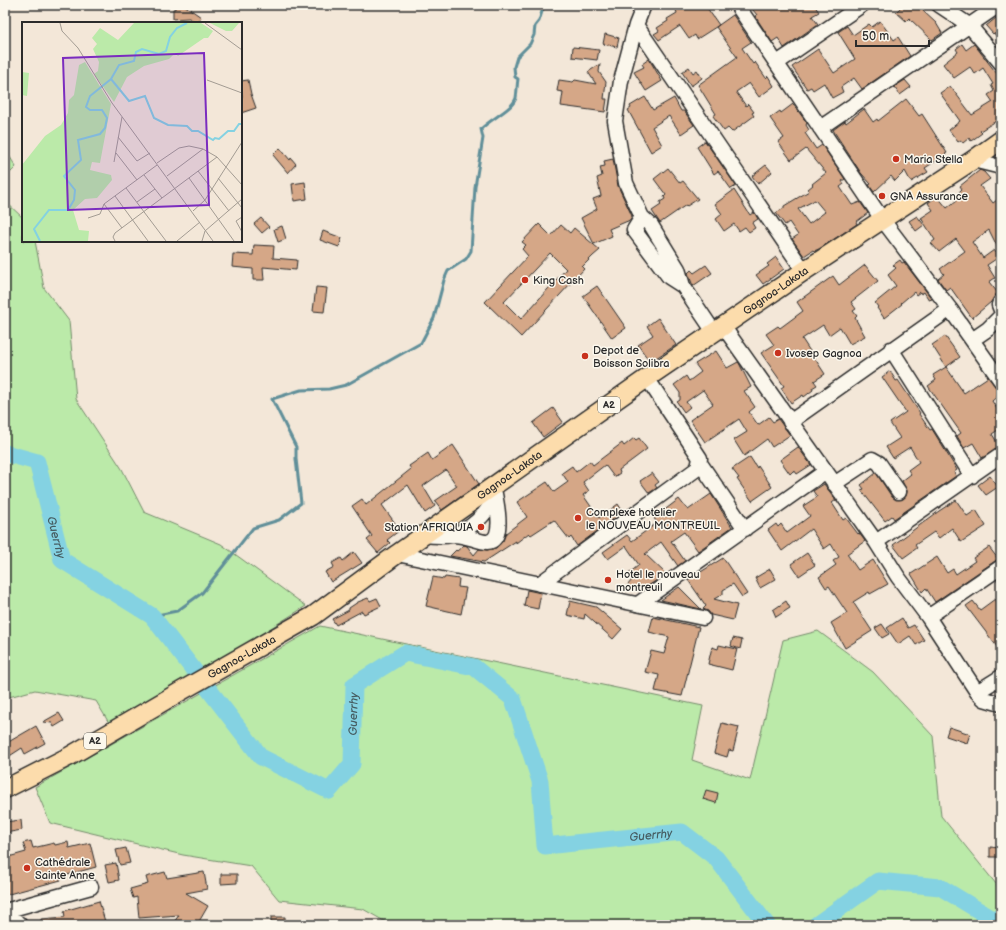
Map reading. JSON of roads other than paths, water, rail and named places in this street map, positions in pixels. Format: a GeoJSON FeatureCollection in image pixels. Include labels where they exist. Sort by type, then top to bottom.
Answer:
{"type":"FeatureCollection","features":[{"type":"Feature","properties":{"kind":"main road","name":"Gagnoa-Lakota"},"geometry":{"type":"LineString","coordinates":[[5,789],[70,756],[312,616],[397,554],[647,378],[804,271],[1001,140]]}},
{"type":"Feature","properties":{"kind":"street"},"geometry":{"type":"LineString","coordinates":[[644,5],[636,25],[621,81],[615,121],[626,183],[642,217],[651,225],[678,269],[683,286],[719,329],[826,471],[876,542],[898,577],[928,616],[977,692],[984,699],[1001,704]]}},
{"type":"Feature","properties":{"kind":"street"},"geometry":{"type":"LineString","coordinates":[[737,5],[882,219],[950,309],[1001,381]]}},
{"type":"Feature","properties":{"kind":"street"},"geometry":{"type":"LineString","coordinates":[[777,63],[862,5]]}},
{"type":"Feature","properties":{"kind":"street"},"geometry":{"type":"LineString","coordinates":[[939,5],[969,26],[1001,63]]}},
{"type":"Feature","properties":{"kind":"street"},"geometry":{"type":"LineString","coordinates":[[820,128],[999,5]]}},
{"type":"Feature","properties":{"kind":"street"},"geometry":{"type":"LineString","coordinates":[[636,25],[804,271]]}},
{"type":"Feature","properties":{"kind":"street"},"geometry":{"type":"LineString","coordinates":[[973,160],[1001,167]]}},
{"type":"Feature","properties":{"kind":"street"},"geometry":{"type":"LineString","coordinates":[[1001,301],[999,305],[1001,310]]}},
{"type":"Feature","properties":{"kind":"street"},"geometry":{"type":"LineString","coordinates":[[790,422],[950,309]]}},
{"type":"Feature","properties":{"kind":"street"},"geometry":{"type":"LineString","coordinates":[[972,340],[988,329],[1001,316]]}},
{"type":"Feature","properties":{"kind":"street"},"geometry":{"type":"LineString","coordinates":[[891,350],[972,476]]}},
{"type":"Feature","properties":{"kind":"street"},"geometry":{"type":"LineString","coordinates":[[647,378],[700,458],[700,463],[745,529]]}},
{"type":"Feature","properties":{"kind":"street"},"geometry":{"type":"LineString","coordinates":[[876,542],[1001,455]]}},
{"type":"Feature","properties":{"kind":"street"},"geometry":{"type":"LineString","coordinates":[[834,484],[872,460],[879,463],[899,492]]}},
{"type":"Feature","properties":{"kind":"street"},"geometry":{"type":"LineString","coordinates":[[539,584],[698,468],[700,463]]}},
{"type":"Feature","properties":{"kind":"street"},"geometry":{"type":"LineString","coordinates":[[638,604],[826,471]]}},
{"type":"Feature","properties":{"kind":"street"},"geometry":{"type":"LineString","coordinates":[[453,535],[470,526],[483,515],[494,497],[494,486]]}},
{"type":"Feature","properties":{"kind":"street"},"geometry":{"type":"LineString","coordinates":[[424,535],[466,536],[486,542],[492,541],[496,537],[498,528],[494,486]]}},
{"type":"Feature","properties":{"kind":"street"},"geometry":{"type":"LineString","coordinates":[[397,554],[703,618]]}},
{"type":"Feature","properties":{"kind":"street"},"geometry":{"type":"LineString","coordinates":[[928,616],[1001,567]]}},
{"type":"Feature","properties":{"kind":"street"},"geometry":{"type":"LineString","coordinates":[[977,692],[1001,677]]}},
{"type":"Feature","properties":{"kind":"street"},"geometry":{"type":"LineString","coordinates":[[5,911],[91,888]]}},
{"type":"Feature","properties":{"kind":"street"},"geometry":{"type":"LineString","coordinates":[[5,911],[20,925]]}},
{"type":"Feature","properties":{"kind":"waterway"},"geometry":{"type":"LineString","coordinates":[[152,616],[177,611],[202,593],[253,528],[279,520],[301,503],[296,447],[272,399],[301,390],[329,389],[346,385],[421,343],[434,318],[444,280],[448,271],[466,259],[471,251],[475,187],[483,138],[481,129],[514,102],[516,98],[518,79],[515,77],[514,67],[517,57],[530,44],[534,35],[535,26],[539,21],[544,5]]}},
{"type":"Feature","properties":{"kind":"waterway","name":"Guerrhy"},"geometry":{"type":"LineString","coordinates":[[5,453],[37,462],[62,560],[152,616],[261,757],[329,791],[352,764],[354,685],[405,653],[474,667],[513,699],[540,781],[545,846],[682,832],[716,858],[767,925]]}},
{"type":"Feature","properties":{"kind":"waterway","name":"Guerrhy"},"geometry":{"type":"LineString","coordinates":[[816,925],[878,881],[940,887],[1001,924]]}},
{"type":"Feature","properties":{"kind":"place","name":"Maria Stella"},"geometry":{"type":"Point","coordinates":[896,159]}},
{"type":"Feature","properties":{"kind":"place","name":"GNA Assurance"},"geometry":{"type":"Point","coordinates":[882,196]}},
{"type":"Feature","properties":{"kind":"place","name":"King Cash"},"geometry":{"type":"Point","coordinates":[525,280]}},
{"type":"Feature","properties":{"kind":"place","name":"Ivosep Gagnoa"},"geometry":{"type":"Point","coordinates":[778,353]}},
{"type":"Feature","properties":{"kind":"place","name":"Depot de Boisson Solibra"},"geometry":{"type":"Point","coordinates":[585,356]}},
{"type":"Feature","properties":{"kind":"place","name":"Complexe hotelier le NOUVEAU MONTREUIL"},"geometry":{"type":"Point","coordinates":[578,518]}},
{"type":"Feature","properties":{"kind":"place","name":"Station AFRIQUIA"},"geometry":{"type":"Point","coordinates":[481,527]}},
{"type":"Feature","properties":{"kind":"place","name":"Hotel le nouveau montreuil"},"geometry":{"type":"Point","coordinates":[608,580]}},
{"type":"Feature","properties":{"kind":"place","name":"Cathédrale Sainte Anne"},"geometry":{"type":"Point","coordinates":[27,868]}}]}
